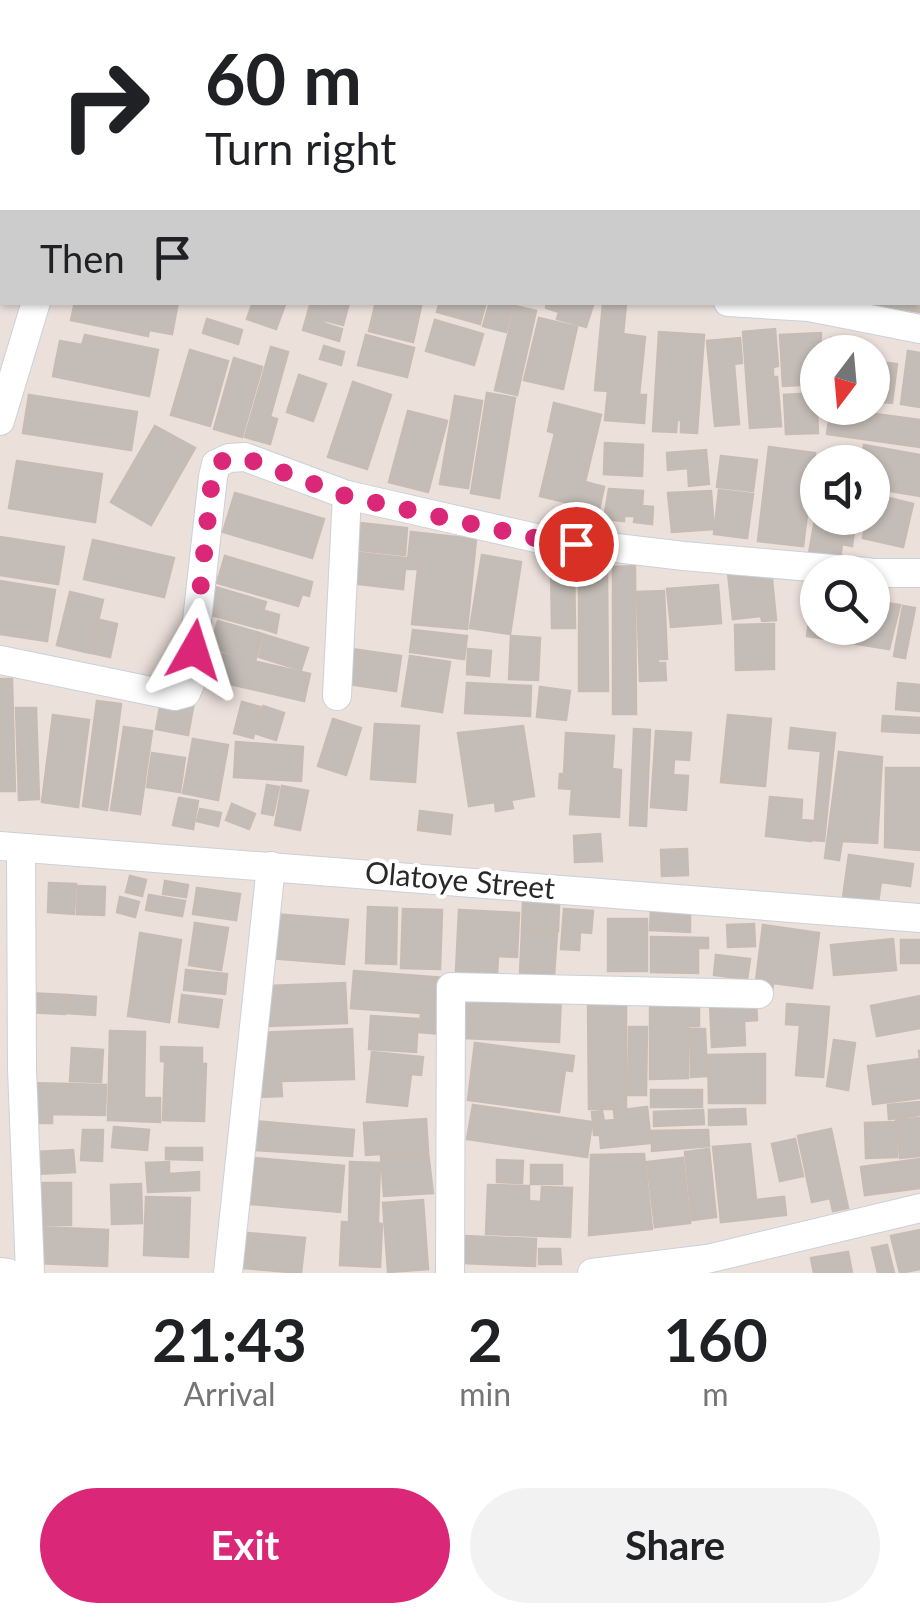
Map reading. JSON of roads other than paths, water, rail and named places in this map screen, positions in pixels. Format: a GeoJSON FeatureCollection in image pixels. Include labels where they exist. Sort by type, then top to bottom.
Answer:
{"type":"FeatureCollection","features":[{"type":"Feature","properties":{"kind":"street"},"geometry":{"type":"LineString","coordinates":[[0,421],[35,305]]}},
{"type":"Feature","properties":{"kind":"street"},"geometry":{"type":"LineString","coordinates":[[777,305],[810,307],[920,329]]}},
{"type":"Feature","properties":{"kind":"street"},"geometry":{"type":"LineString","coordinates":[[0,660],[175,696],[186,693],[216,464],[229,458],[245,458],[346,496],[540,539],[800,567]]}},
{"type":"Feature","properties":{"kind":"street"},"geometry":{"type":"LineString","coordinates":[[337,696],[346,496]]}},
{"type":"Feature","properties":{"kind":"street"},"geometry":{"type":"LineString","coordinates":[[890,573],[920,572]]}},
{"type":"Feature","properties":{"kind":"street"},"geometry":{"type":"LineString","coordinates":[[11,847],[30,1273]]}},
{"type":"Feature","properties":{"kind":"street","name":"Olatoye Street"},"geometry":{"type":"LineString","coordinates":[[11,847],[920,918]]}},
{"type":"Feature","properties":{"kind":"street"},"geometry":{"type":"LineString","coordinates":[[228,1273],[270,866]]}},
{"type":"Feature","properties":{"kind":"street"},"geometry":{"type":"LineString","coordinates":[[450,1273],[451,986],[759,994]]}},
{"type":"Feature","properties":{"kind":"street"},"geometry":{"type":"LineString","coordinates":[[592,1273],[706,1259],[920,1208]]}},
{"type":"Feature","properties":{"kind":"street"},"geometry":{"type":"LineString","coordinates":[[0,1272],[8,1273]]}}]}
